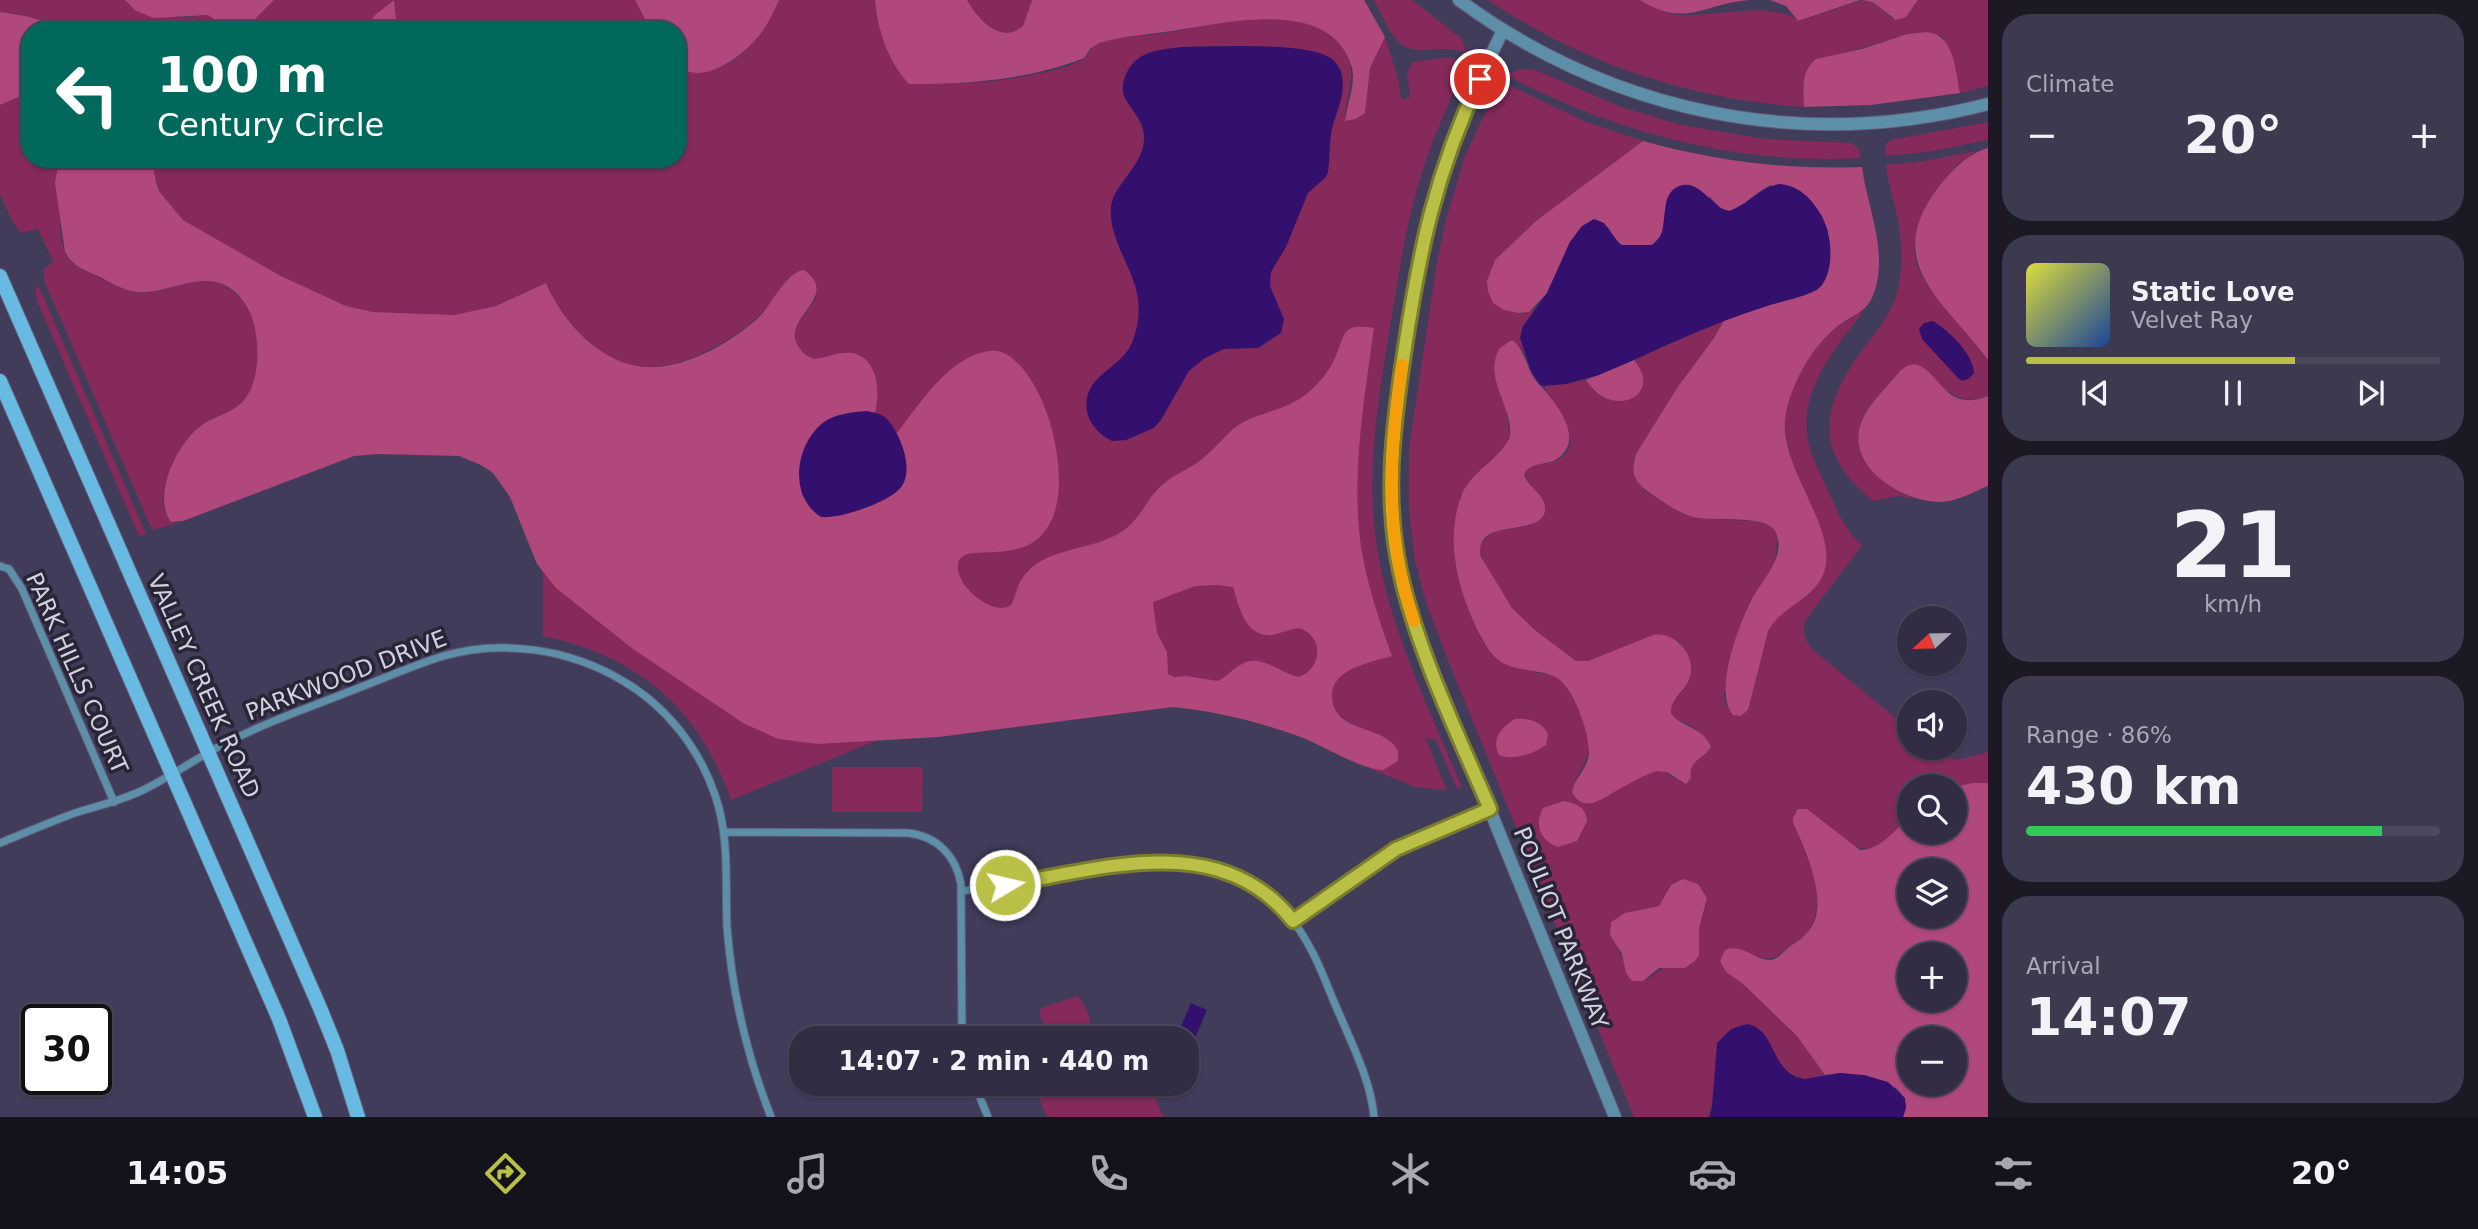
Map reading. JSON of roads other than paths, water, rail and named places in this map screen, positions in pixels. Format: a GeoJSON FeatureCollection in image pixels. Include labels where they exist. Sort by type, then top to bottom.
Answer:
{"type":"FeatureCollection","features":[{"type":"Feature","properties":{"kind":"main road","name":"VALLEY CREEK ROAD"},"geometry":{"type":"LineString","coordinates":[[0,276],[324,1019],[358,1117]]}},
{"type":"Feature","properties":{"kind":"main road"},"geometry":{"type":"LineString","coordinates":[[0,381],[284,1031],[315,1117]]}},
{"type":"Feature","properties":{"kind":"street"},"geometry":{"type":"LineString","coordinates":[[1459,0],[1503,30],[1565,65],[1618,87],[1694,109],[1760,121],[1808,125],[1870,125],[1937,116],[1988,104]]}},
{"type":"Feature","properties":{"kind":"street","name":"POULIOT PARKWAY"},"geometry":{"type":"LineString","coordinates":[[1503,30],[1452,142],[1427,220],[1398,392],[1390,475],[1396,553],[1409,608],[1615,1117]]}},
{"type":"Feature","properties":{"kind":"street","name":"PARK HILLS COURT"},"geometry":{"type":"LineString","coordinates":[[0,566],[9,569],[22,589],[114,802]]}},
{"type":"Feature","properties":{"kind":"street","name":"PARKWOOD DRIVE"},"geometry":{"type":"LineString","coordinates":[[0,843],[145,789],[236,738],[440,657],[494,648],[548,652],[587,663],[643,694],[662,711],[680,731],[702,764],[715,794],[724,832],[727,925],[734,988],[748,1049],[771,1117]]}},
{"type":"Feature","properties":{"kind":"street"},"geometry":{"type":"LineString","coordinates":[[1293,921],[1396,849],[1490,809]]}},
{"type":"Feature","properties":{"kind":"street"},"geometry":{"type":"LineString","coordinates":[[724,832],[902,833],[919,835],[947,852],[958,869],[962,891],[962,1026]]}},
{"type":"Feature","properties":{"kind":"street"},"geometry":{"type":"LineString","coordinates":[[962,891],[1129,864],[1157,862],[1185,863],[1221,870],[1241,879],[1269,896],[1293,921],[1309,945],[1366,1081],[1374,1117]]}},
{"type":"Feature","properties":{"kind":"street"},"geometry":{"type":"LineString","coordinates":[[979,1096],[988,1117]]}}]}
